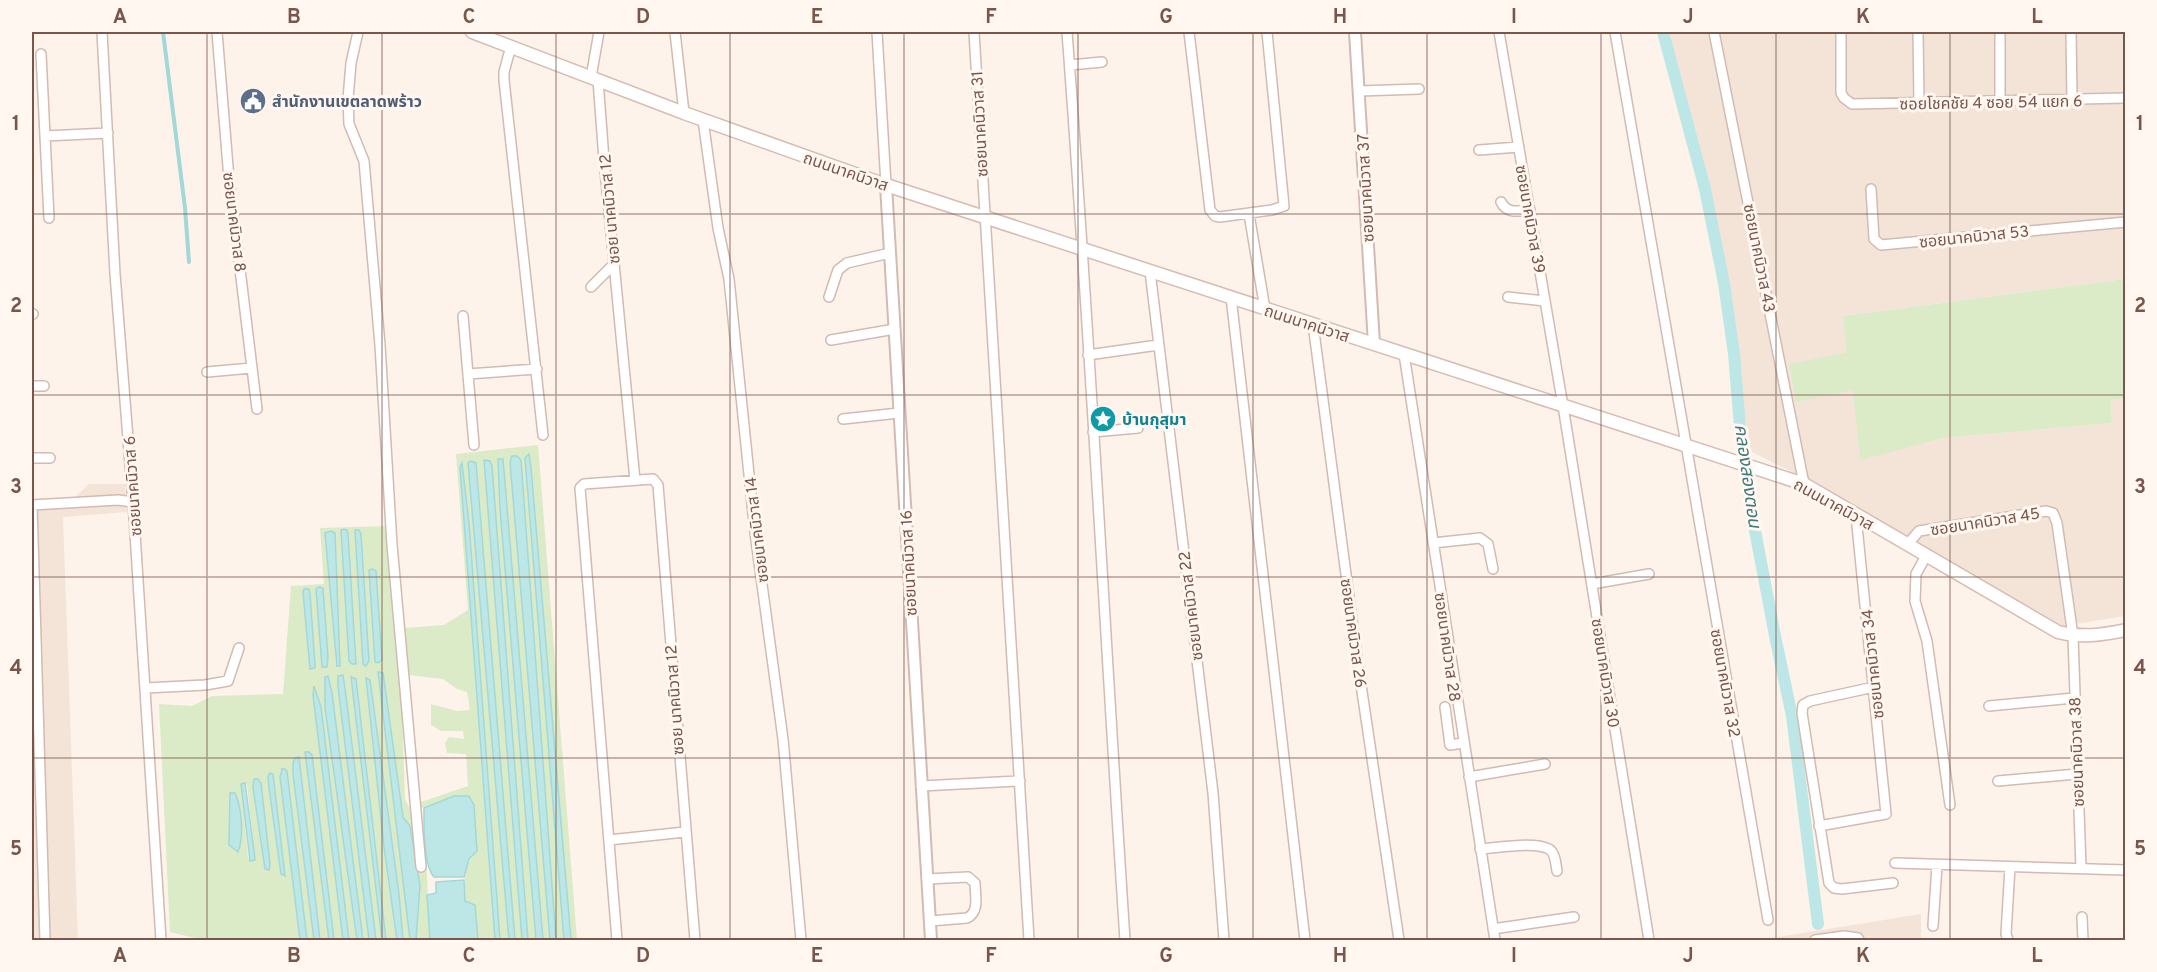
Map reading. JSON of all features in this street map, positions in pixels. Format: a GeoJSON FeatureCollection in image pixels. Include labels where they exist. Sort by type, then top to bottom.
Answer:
{"type":"FeatureCollection","features":[{"type":"Feature","properties":{"kind":"main road","name":"ถนนนาคนิวาส"},"geometry":{"type":"LineString","coordinates":[[472,32],[684,113],[886,185],[1804,484],[2058,632],[2073,636],[2100,636],[2126,630]]}},
{"type":"Feature","properties":{"kind":"street","name":"ซอยนาคนิวาส 6"},"geometry":{"type":"LineString","coordinates":[[102,32],[118,309],[134,502],[161,940]]}},
{"type":"Feature","properties":{"kind":"street","name":"ซอยนาคนิวาส 8"},"geometry":{"type":"LineString","coordinates":[[217,32],[229,179],[257,409]]}},
{"type":"Feature","properties":{"kind":"street"},"geometry":{"type":"LineString","coordinates":[[358,32],[350,72],[349,123],[364,161],[380,345],[392,545],[421,867]]}},
{"type":"Feature","properties":{"kind":"street","name":"ซอย นาคนิวาส 12"},"geometry":{"type":"LineString","coordinates":[[599,32],[595,79],[635,480]]}},
{"type":"Feature","properties":{"kind":"street"},"geometry":{"type":"LineString","coordinates":[[675,32],[684,113]]}},
{"type":"Feature","properties":{"kind":"street"},"geometry":{"type":"LineString","coordinates":[[877,32],[886,185]]}},
{"type":"Feature","properties":{"kind":"street","name":"ซอยนาคนิวาส 31"},"geometry":{"type":"LineString","coordinates":[[974,32],[1029,940]]}},
{"type":"Feature","properties":{"kind":"street"},"geometry":{"type":"LineString","coordinates":[[1068,32],[1125,940]]}},
{"type":"Feature","properties":{"kind":"street"},"geometry":{"type":"LineString","coordinates":[[1189,32],[1210,210],[1215,216],[1250,214],[1284,206],[1267,32]]}},
{"type":"Feature","properties":{"kind":"street","name":"ซอยนาคนิวาส 37"},"geometry":{"type":"LineString","coordinates":[[1355,32],[1374,344]]}},
{"type":"Feature","properties":{"kind":"street","name":"ซอยนาคนิวาส 39"},"geometry":{"type":"LineString","coordinates":[[1499,32],[1563,406]]}},
{"type":"Feature","properties":{"kind":"street","name":"ซอยนาคนิวาส 32"},"geometry":{"type":"LineString","coordinates":[[1615,32],[1768,920]]}},
{"type":"Feature","properties":{"kind":"street","name":"ซอยนาคนิวาส 43"},"geometry":{"type":"LineString","coordinates":[[1714,32],[1804,484]]}},
{"type":"Feature","properties":{"kind":"street","name":"ซอยโชคชัย 4 ซอย 54 แยก 6"},"geometry":{"type":"LineString","coordinates":[[1841,32],[1841,93],[1847,101],[1857,105],[2126,98]]}},
{"type":"Feature","properties":{"kind":"street"},"geometry":{"type":"LineString","coordinates":[[1918,32],[1919,103]]}},
{"type":"Feature","properties":{"kind":"street"},"geometry":{"type":"LineString","coordinates":[[2000,32],[2000,102]]}},
{"type":"Feature","properties":{"kind":"street"},"geometry":{"type":"LineString","coordinates":[[2071,32],[2072,100]]}},
{"type":"Feature","properties":{"kind":"street"},"geometry":{"type":"LineString","coordinates":[[511,46],[504,80],[543,435]]}},
{"type":"Feature","properties":{"kind":"street"},"geometry":{"type":"LineString","coordinates":[[41,54],[49,218]]}},
{"type":"Feature","properties":{"kind":"street"},"geometry":{"type":"LineString","coordinates":[[1070,65],[1102,62]]}},
{"type":"Feature","properties":{"kind":"street"},"geometry":{"type":"LineString","coordinates":[[1359,91],[1419,89]]}},
{"type":"Feature","properties":{"kind":"street","name":"ซอยนาคนิวาส 14"},"geometry":{"type":"LineString","coordinates":[[703,120],[718,228],[729,279],[755,533],[783,739],[801,940]]}},
{"type":"Feature","properties":{"kind":"street"},"geometry":{"type":"LineString","coordinates":[[45,136],[108,133]]}},
{"type":"Feature","properties":{"kind":"street"},"geometry":{"type":"LineString","coordinates":[[1479,150],[1519,147]]}},
{"type":"Feature","properties":{"kind":"street","name":"ซอยนาคนิวาส 16"},"geometry":{"type":"LineString","coordinates":[[886,185],[931,940]]}},
{"type":"Feature","properties":{"kind":"street","name":"ซอยนาคนิวาส 53"},"geometry":{"type":"LineString","coordinates":[[1871,189],[1874,239],[1881,245],[2126,222]]}},
{"type":"Feature","properties":{"kind":"street"},"geometry":{"type":"LineString","coordinates":[[1501,202],[1508,210],[1530,210]]}},
{"type":"Feature","properties":{"kind":"street"},"geometry":{"type":"LineString","coordinates":[[1250,214],[1265,309]]}},
{"type":"Feature","properties":{"kind":"street"},"geometry":{"type":"LineString","coordinates":[[829,297],[838,270],[847,263],[890,253]]}},
{"type":"Feature","properties":{"kind":"street"},"geometry":{"type":"LineString","coordinates":[[591,287],[614,264]]}},
{"type":"Feature","properties":{"kind":"street","name":"ซอยนาคนิวาส 22"},"geometry":{"type":"LineString","coordinates":[[1150,271],[1213,793],[1224,940]]}},
{"type":"Feature","properties":{"kind":"street"},"geometry":{"type":"LineString","coordinates":[[1230,297],[1305,940]]}},
{"type":"Feature","properties":{"kind":"street"},"geometry":{"type":"LineString","coordinates":[[1508,297],[1545,301]]}},
{"type":"Feature","properties":{"kind":"street"},"geometry":{"type":"LineString","coordinates":[[463,316],[474,445]]}},
{"type":"Feature","properties":{"kind":"street","name":"ซอยนาคนิวาส 26"},"geometry":{"type":"LineString","coordinates":[[1313,324],[1357,658],[1399,940]]}},
{"type":"Feature","properties":{"kind":"street"},"geometry":{"type":"LineString","coordinates":[[831,340],[894,329]]}},
{"type":"Feature","properties":{"kind":"street"},"geometry":{"type":"LineString","coordinates":[[1088,355],[1158,345]]}},
{"type":"Feature","properties":{"kind":"street","name":"ซอยนาคนิวาส 28"},"geometry":{"type":"LineString","coordinates":[[1404,354],[1495,940]]}},
{"type":"Feature","properties":{"kind":"street"},"geometry":{"type":"LineString","coordinates":[[207,372],[252,368]]}},
{"type":"Feature","properties":{"kind":"street"},"geometry":{"type":"LineString","coordinates":[[468,374],[537,369]]}},
{"type":"Feature","properties":{"kind":"street"},"geometry":{"type":"LineString","coordinates":[[32,386],[44,386]]}},
{"type":"Feature","properties":{"kind":"street","name":"ซอยนาคนิวาส 30"},"geometry":{"type":"LineString","coordinates":[[1563,406],[1649,940]]}},
{"type":"Feature","properties":{"kind":"street"},"geometry":{"type":"LineString","coordinates":[[843,418],[899,413]]}},
{"type":"Feature","properties":{"kind":"street"},"geometry":{"type":"LineString","coordinates":[[1093,432],[1138,428]]}},
{"type":"Feature","properties":{"kind":"street"},"geometry":{"type":"LineString","coordinates":[[32,459],[50,458]]}},
{"type":"Feature","properties":{"kind":"street","name":"ซอย นาคนิวาส 12"},"geometry":{"type":"LineString","coordinates":[[609,840],[580,488],[584,484],[653,478],[658,485],[695,940]]}},
{"type":"Feature","properties":{"kind":"street"},"geometry":{"type":"LineString","coordinates":[[45,940],[32,505],[118,500],[134,502]]}},
{"type":"Feature","properties":{"kind":"street","name":"ซอยนาคนิวาส 45"},"geometry":{"type":"LineString","coordinates":[[1907,545],[1919,531],[2046,511],[2053,513],[2057,523],[2073,636]]}},
{"type":"Feature","properties":{"kind":"street","name":"ซอยนาคนิวาส 34"},"geometry":{"type":"LineString","coordinates":[[1819,826],[1886,814],[1857,516]]}},
{"type":"Feature","properties":{"kind":"street"},"geometry":{"type":"LineString","coordinates":[[1433,543],[1480,538],[1488,544],[1493,569]]}},
{"type":"Feature","properties":{"kind":"street"},"geometry":{"type":"LineString","coordinates":[[1926,556],[1916,574],[1915,601],[1927,641],[1950,806]]}},
{"type":"Feature","properties":{"kind":"street"},"geometry":{"type":"LineString","coordinates":[[1592,584],[1649,574]]}},
{"type":"Feature","properties":{"kind":"street","name":"ซอยนาคนิวาส 38"},"geometry":{"type":"LineString","coordinates":[[2073,636],[2081,868]]}},
{"type":"Feature","properties":{"kind":"street"},"geometry":{"type":"LineString","coordinates":[[145,688],[205,685],[228,681],[239,648]]}},
{"type":"Feature","properties":{"kind":"street"},"geometry":{"type":"LineString","coordinates":[[1874,687],[1810,700],[1803,705],[1802,713],[1829,883],[1834,888],[1842,889],[1893,883]]}},
{"type":"Feature","properties":{"kind":"street"},"geometry":{"type":"LineString","coordinates":[[1989,706],[2074,698]]}},
{"type":"Feature","properties":{"kind":"street"},"geometry":{"type":"LineString","coordinates":[[1445,707],[1450,745],[1463,743]]}},
{"type":"Feature","properties":{"kind":"street"},"geometry":{"type":"LineString","coordinates":[[1469,777],[1545,764]]}},
{"type":"Feature","properties":{"kind":"street"},"geometry":{"type":"LineString","coordinates":[[1998,781],[2077,774]]}},
{"type":"Feature","properties":{"kind":"street"},"geometry":{"type":"LineString","coordinates":[[921,786],[1020,781]]}},
{"type":"Feature","properties":{"kind":"street"},"geometry":{"type":"LineString","coordinates":[[617,940],[609,840],[685,832]]}},
{"type":"Feature","properties":{"kind":"street"},"geometry":{"type":"LineString","coordinates":[[1480,849],[1531,845],[1550,849],[1557,871]]}},
{"type":"Feature","properties":{"kind":"street"},"geometry":{"type":"LineString","coordinates":[[1895,863],[2126,870]]}},
{"type":"Feature","properties":{"kind":"street"},"geometry":{"type":"LineString","coordinates":[[1933,926],[1936,865]]}},
{"type":"Feature","properties":{"kind":"street"},"geometry":{"type":"LineString","coordinates":[[2008,940],[2006,934],[2010,867]]}},
{"type":"Feature","properties":{"kind":"street"},"geometry":{"type":"LineString","coordinates":[[927,879],[968,878],[975,883],[975,912],[972,915],[967,918],[930,921]]}},
{"type":"Feature","properties":{"kind":"street"},"geometry":{"type":"LineString","coordinates":[[1493,929],[1574,917]]}},
{"type":"Feature","properties":{"kind":"street"},"geometry":{"type":"LineString","coordinates":[[2082,918],[2082,940]]}},
{"type":"Feature","properties":{"kind":"street"},"geometry":{"type":"LineString","coordinates":[[1815,940],[1844,936],[1859,940]]}},
{"type":"Feature","properties":{"kind":"shaded area"},"geometry":{"type":"Polygon","coordinates":[[[1667,32],[2125,32],[2125,300],[2123,279],[1843,316],[1848,352],[1789,365],[1854,390],[1860,459],[1944,438],[2112,423],[2111,400],[2125,399],[2125,616],[2063,626],[1786,469],[1746,449],[1733,313],[1689,112],[1667,32]]]}},
{"type":"Feature","properties":{"kind":"shaded area"},"geometry":{"type":"Polygon","coordinates":[[[89,484],[125,484],[127,512],[63,517],[78,940],[32,940],[32,500],[73,499],[89,484]]]}},
{"type":"Feature","properties":{"kind":"shaded area"},"geometry":{"type":"Polygon","coordinates":[[[1921,914],[1921,940],[1759,940],[1921,914]]]}},
{"type":"Feature","properties":{"kind":"green space"},"geometry":{"type":"Polygon","coordinates":[[[2124,279],[2125,399],[2111,400],[2112,423],[1944,438],[1860,460],[1853,390],[1796,402],[1789,364],[1847,352],[1843,316],[2124,279]]]}},
{"type":"Feature","properties":{"kind":"green space"},"geometry":{"type":"Polygon","coordinates":[[[538,445],[577,940],[571,940],[529,455],[525,458],[564,940],[556,940],[521,460],[512,456],[510,462],[550,940],[543,940],[500,509],[536,940],[528,940],[492,466],[490,461],[485,461],[522,940],[515,940],[476,463],[472,461],[468,464],[509,940],[500,940],[460,467],[495,940],[478,940],[475,905],[465,901],[467,868],[477,851],[474,805],[454,796],[424,808],[420,806],[421,802],[468,786],[466,754],[447,753],[445,743],[449,737],[464,739],[463,731],[441,731],[431,725],[431,704],[457,711],[470,710],[467,692],[457,689],[443,679],[408,675],[404,628],[444,625],[468,610],[456,454],[538,445]]]}},
{"type":"Feature","properties":{"kind":"green space"},"geometry":{"type":"Polygon","coordinates":[[[388,526],[401,680],[405,799],[417,824],[426,856],[430,940],[416,940],[420,885],[410,826],[403,817],[378,677],[410,940],[403,940],[399,894],[370,680],[366,679],[384,847],[397,940],[386,940],[356,679],[351,678],[382,940],[376,940],[343,676],[338,687],[369,940],[363,940],[332,693],[328,677],[325,678],[325,708],[357,940],[349,940],[321,707],[314,687],[313,695],[343,940],[334,940],[312,756],[309,752],[305,753],[329,940],[320,940],[299,757],[293,774],[314,940],[307,940],[287,772],[284,769],[280,772],[280,777],[300,940],[203,940],[170,932],[159,704],[192,706],[212,696],[283,694],[291,586],[324,584],[320,528],[388,526]],[[356,530],[363,664],[368,664],[361,534],[359,530],[356,530]],[[369,570],[375,662],[382,660],[376,571],[369,570]],[[241,785],[250,861],[255,859],[247,785],[241,785]]]}},
{"type":"Feature","properties":{"kind":"water"},"geometry":{"type":"Polygon","coordinates":[[[529,454],[571,940],[564,940],[525,458],[529,454]]]}},
{"type":"Feature","properties":{"kind":"water"},"geometry":{"type":"Polygon","coordinates":[[[512,456],[517,456],[521,460],[556,940],[550,940],[510,462],[512,456]]]}},
{"type":"Feature","properties":{"kind":"water"},"geometry":{"type":"Polygon","coordinates":[[[498,459],[503,459],[543,940],[536,940],[500,509],[498,459]]]}},
{"type":"Feature","properties":{"kind":"water"},"geometry":{"type":"Polygon","coordinates":[[[484,460],[490,461],[492,466],[528,940],[522,940],[484,460]]]}},
{"type":"Feature","properties":{"kind":"water"},"geometry":{"type":"Polygon","coordinates":[[[471,461],[476,463],[515,940],[509,940],[468,463],[471,461]]]}},
{"type":"Feature","properties":{"kind":"water"},"geometry":{"type":"Polygon","coordinates":[[[462,463],[469,523],[500,940],[495,940],[460,467],[462,463]]]}},
{"type":"Feature","properties":{"kind":"water"},"geometry":{"type":"Polygon","coordinates":[[[344,529],[348,534],[356,664],[349,661],[341,530],[344,529]]]}},
{"type":"Feature","properties":{"kind":"water"},"geometry":{"type":"Polygon","coordinates":[[[355,530],[359,530],[361,534],[369,661],[366,666],[363,664],[355,530]]]}},
{"type":"Feature","properties":{"kind":"water"},"geometry":{"type":"Polygon","coordinates":[[[331,531],[335,533],[340,666],[337,666],[325,533],[331,531]]]}},
{"type":"Feature","properties":{"kind":"water"},"geometry":{"type":"Polygon","coordinates":[[[369,570],[376,571],[382,660],[378,663],[375,662],[369,570]]]}},
{"type":"Feature","properties":{"kind":"water"},"geometry":{"type":"Polygon","coordinates":[[[323,588],[327,667],[322,667],[316,589],[323,588]]]}},
{"type":"Feature","properties":{"kind":"water"},"geometry":{"type":"Polygon","coordinates":[[[304,589],[309,589],[310,594],[315,668],[310,669],[303,592],[304,589]]]}},
{"type":"Feature","properties":{"kind":"water"},"geometry":{"type":"Polygon","coordinates":[[[378,672],[383,673],[403,817],[410,826],[420,885],[416,940],[410,940],[378,672]]]}},
{"type":"Feature","properties":{"kind":"water"},"geometry":{"type":"Polygon","coordinates":[[[343,675],[376,940],[369,940],[338,687],[338,676],[343,675]]]}},
{"type":"Feature","properties":{"kind":"water"},"geometry":{"type":"Polygon","coordinates":[[[328,676],[363,940],[357,940],[325,708],[325,677],[328,676]]]}},
{"type":"Feature","properties":{"kind":"water"},"geometry":{"type":"Polygon","coordinates":[[[351,677],[356,679],[386,940],[382,940],[351,677]]]}},
{"type":"Feature","properties":{"kind":"water"},"geometry":{"type":"Polygon","coordinates":[[[366,678],[370,680],[399,894],[403,940],[397,940],[384,847],[366,678]]]}},
{"type":"Feature","properties":{"kind":"water"},"geometry":{"type":"Polygon","coordinates":[[[314,686],[321,707],[349,940],[343,940],[313,695],[314,686]]]}},
{"type":"Feature","properties":{"kind":"water"},"geometry":{"type":"Polygon","coordinates":[[[305,752],[312,755],[334,940],[329,940],[305,752]]]}},
{"type":"Feature","properties":{"kind":"water"},"geometry":{"type":"Polygon","coordinates":[[[299,757],[320,940],[314,940],[293,774],[293,763],[295,758],[299,757]]]}},
{"type":"Feature","properties":{"kind":"water"},"geometry":{"type":"Polygon","coordinates":[[[282,769],[287,771],[307,940],[300,940],[280,777],[282,769]]]}},
{"type":"Feature","properties":{"kind":"water"},"geometry":{"type":"Polygon","coordinates":[[[270,773],[273,774],[285,876],[281,874],[269,788],[270,773]]]}},
{"type":"Feature","properties":{"kind":"water"},"geometry":{"type":"Polygon","coordinates":[[[254,779],[258,779],[261,783],[269,870],[265,869],[253,787],[254,779]]]}},
{"type":"Feature","properties":{"kind":"water"},"geometry":{"type":"Polygon","coordinates":[[[245,783],[255,860],[250,861],[241,784],[245,783]]]}},
{"type":"Feature","properties":{"kind":"water"},"geometry":{"type":"Polygon","coordinates":[[[230,793],[235,793],[241,814],[242,830],[238,852],[229,845],[230,793]]]}},
{"type":"Feature","properties":{"kind":"water"},"geometry":{"type":"Polygon","coordinates":[[[454,796],[469,796],[474,805],[477,851],[469,859],[464,877],[434,877],[430,871],[426,854],[424,808],[454,796]]]}},
{"type":"Feature","properties":{"kind":"water"},"geometry":{"type":"Polygon","coordinates":[[[464,880],[465,901],[475,905],[478,940],[430,940],[427,895],[436,893],[436,882],[464,880]]]}},
{"type":"Feature","properties":{"kind":"waterway"},"geometry":{"type":"LineString","coordinates":[[163,32],[185,208],[189,262]]}},
{"type":"Feature","properties":{"kind":"waterway","name":"คลองสองตอน"},"geometry":{"type":"LineString","coordinates":[[1663,32],[1705,189],[1724,283],[1750,504],[1792,716],[1818,924]]}},
{"type":"Feature","properties":{"kind":"place","name":"สำนักงานเขตลาดพร้าว"},"geometry":{"type":"Point","coordinates":[253,101]}},
{"type":"Feature","properties":{"kind":"place","name":"บ้านกุสุมา"},"geometry":{"type":"Point","coordinates":[1103,419]}}]}
